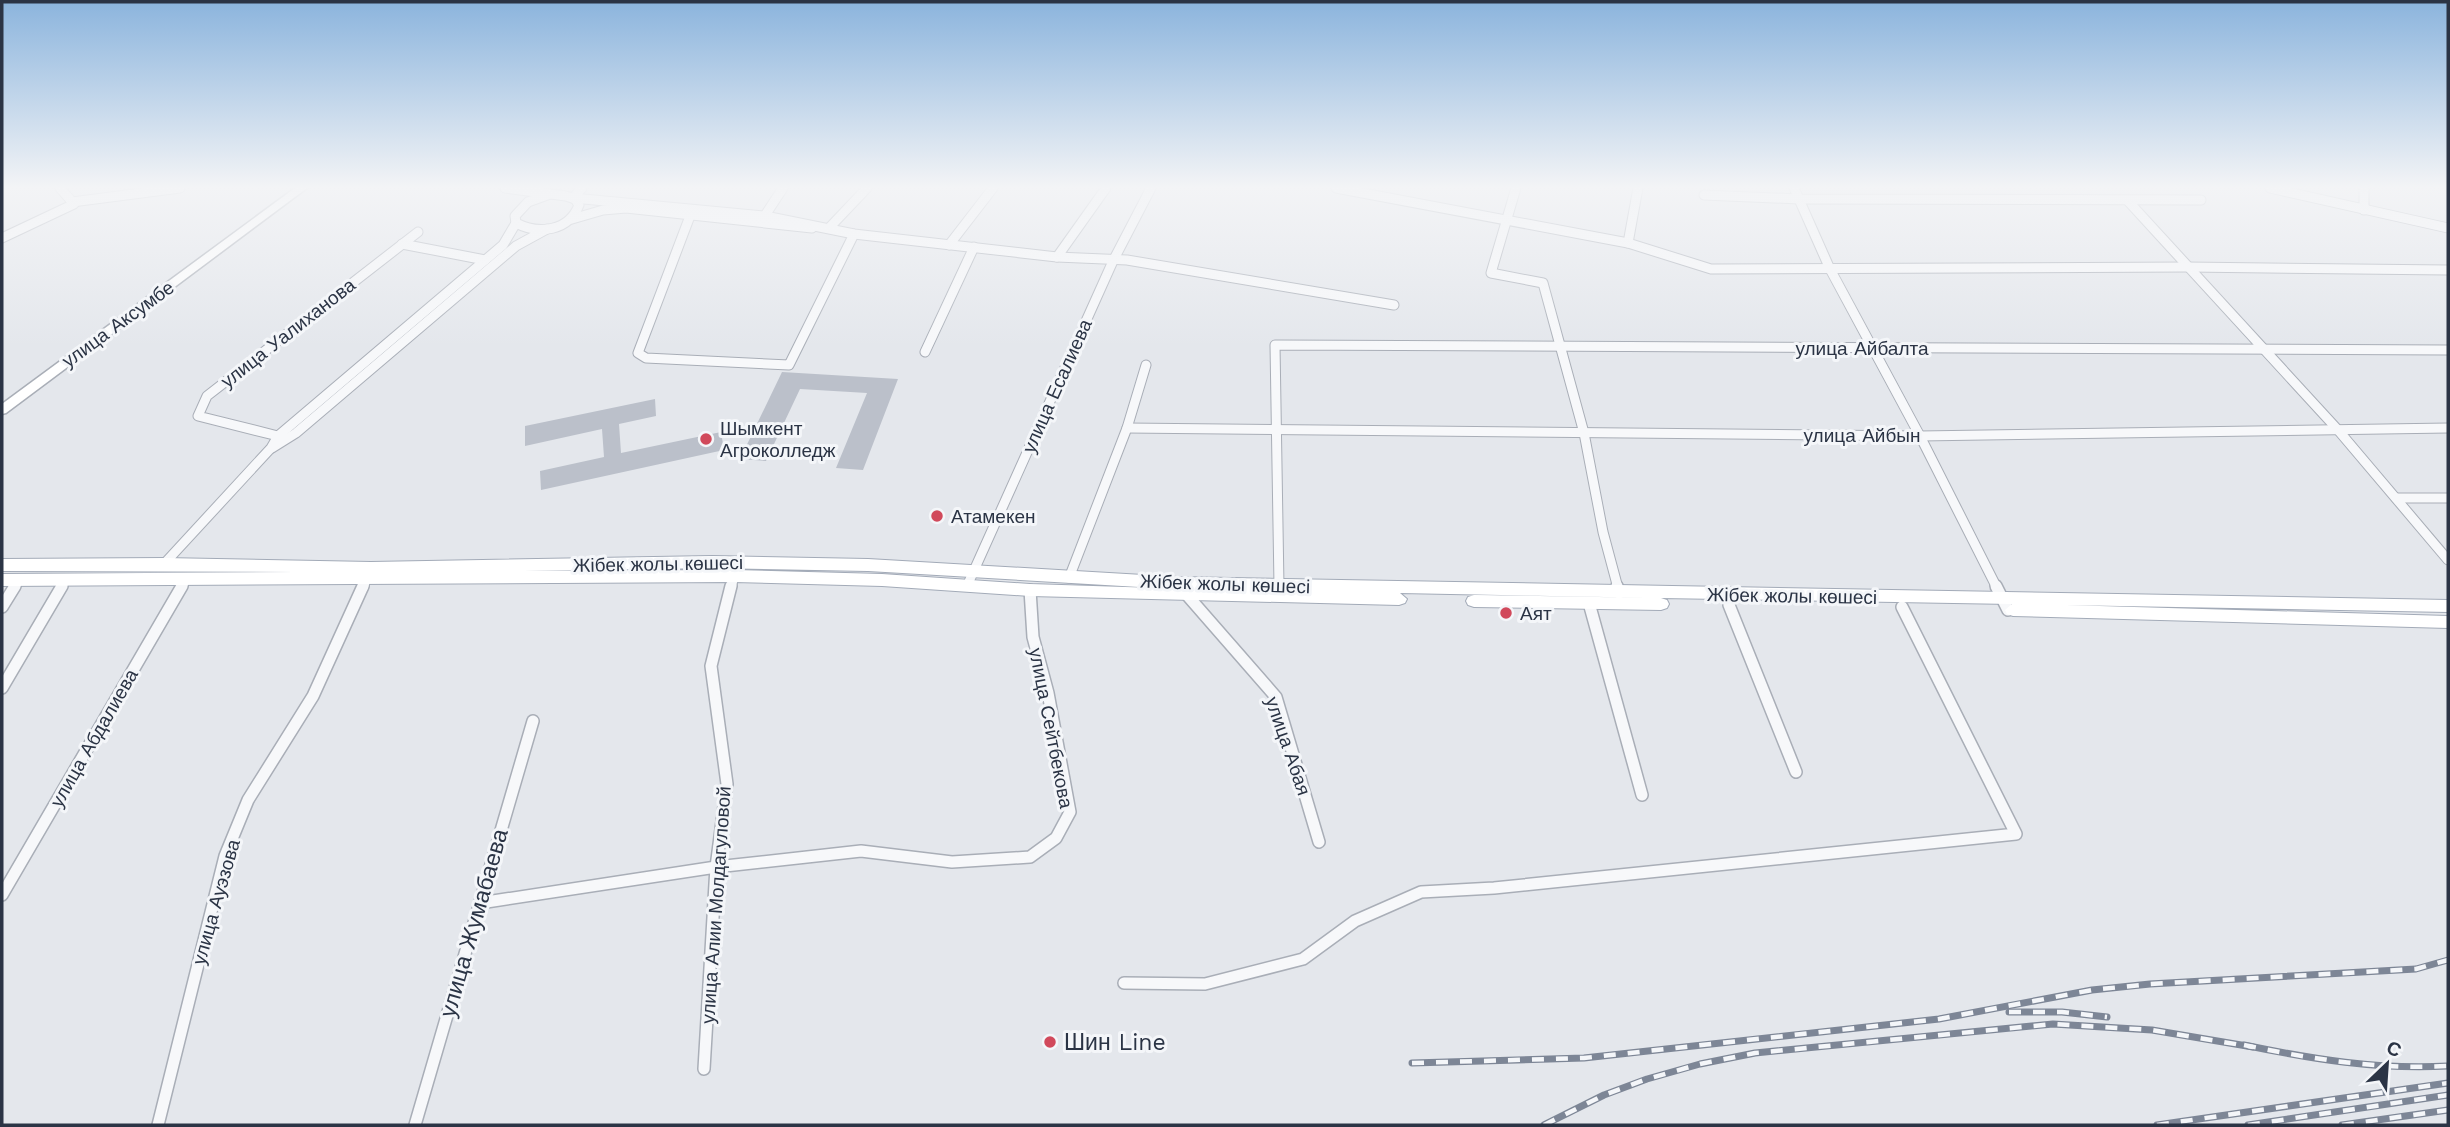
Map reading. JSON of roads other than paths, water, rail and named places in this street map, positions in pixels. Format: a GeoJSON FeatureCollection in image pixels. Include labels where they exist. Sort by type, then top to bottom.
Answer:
{"type":"FeatureCollection","features":[{"type":"Feature","properties":{"kind":"main road","name":"улица Аксумбе"},"geometry":{"type":"LineString","coordinates":[[2,410],[231,241]]}},
{"type":"Feature","properties":{"kind":"main road","name":"Жібек жолы көшесі"},"geometry":{"type":"LineString","coordinates":[[2,565],[164,564],[371,568],[712,562],[868,565],[1030,590],[1187,595],[1902,607],[2448,606]]}},
{"type":"Feature","properties":{"kind":"main road","name":"Жібек жолы көшесі"},"geometry":{"type":"LineString","coordinates":[[10,580],[733,576],[1069,578],[2005,605],[2448,622]]}},
{"type":"Feature","properties":{"kind":"street","name":"улица Уалиханова"},"geometry":{"type":"LineString","coordinates":[[278,436],[198,416],[207,396],[407,241]]}},
{"type":"Feature","properties":{"kind":"street"},"geometry":{"type":"LineString","coordinates":[[164,564],[271,448],[278,436],[506,241]]}},
{"type":"Feature","properties":{"kind":"street"},"geometry":{"type":"LineString","coordinates":[[271,448],[296,433],[516,246],[526,241]]}},
{"type":"Feature","properties":{"kind":"street"},"geometry":{"type":"LineString","coordinates":[[681,241],[638,353],[646,358],[789,365],[850,241]]}},
{"type":"Feature","properties":{"kind":"street"},"geometry":{"type":"LineString","coordinates":[[920,241],[1057,257],[1127,260],[1394,305]]}},
{"type":"Feature","properties":{"kind":"street"},"geometry":{"type":"LineString","coordinates":[[949,244],[952,241]]}},
{"type":"Feature","properties":{"kind":"street"},"geometry":{"type":"LineString","coordinates":[[1057,257],[1069,241]]}},
{"type":"Feature","properties":{"kind":"street","name":"улица Есалиева"},"geometry":{"type":"LineString","coordinates":[[970,579],[1124,241]]}},
{"type":"Feature","properties":{"kind":"street"},"geometry":{"type":"LineString","coordinates":[[1501,241],[1491,273],[1543,283],[1584,433],[1603,532],[1619,593]]}},
{"type":"Feature","properties":{"kind":"street"},"geometry":{"type":"LineString","coordinates":[[1615,241],[1711,269],[2188,267],[2448,270]]}},
{"type":"Feature","properties":{"kind":"street"},"geometry":{"type":"LineString","coordinates":[[1817,241],[2005,605]]}},
{"type":"Feature","properties":{"kind":"street"},"geometry":{"type":"LineString","coordinates":[[2164,241],[2338,430],[2448,560]]}},
{"type":"Feature","properties":{"kind":"street"},"geometry":{"type":"LineString","coordinates":[[402,244],[485,260]]}},
{"type":"Feature","properties":{"kind":"street"},"geometry":{"type":"LineString","coordinates":[[925,352],[974,247]]}},
{"type":"Feature","properties":{"kind":"street","name":"улица Айбалта"},"geometry":{"type":"LineString","coordinates":[[1276,429],[1275,345],[2448,351]]}},
{"type":"Feature","properties":{"kind":"street"},"geometry":{"type":"LineString","coordinates":[[1069,578],[1127,428],[1146,365]]}},
{"type":"Feature","properties":{"kind":"street","name":"улица Айбын"},"geometry":{"type":"LineString","coordinates":[[1127,428],[1920,436],[2448,428]]}},
{"type":"Feature","properties":{"kind":"street"},"geometry":{"type":"LineString","coordinates":[[1276,429],[1279,586]]}},
{"type":"Feature","properties":{"kind":"street"},"geometry":{"type":"LineString","coordinates":[[2396,498],[2448,498]]}},
{"type":"Feature","properties":{"kind":"street","name":"улица Алии Молдагуловой"},"geometry":{"type":"LineString","coordinates":[[704,1069],[716,867],[727,784],[711,666],[733,576]]}},
{"type":"Feature","properties":{"kind":"street"},"geometry":{"type":"LineString","coordinates":[[2,607],[10,580]]}},
{"type":"Feature","properties":{"kind":"street"},"geometry":{"type":"LineString","coordinates":[[2,688],[65,580]]}},
{"type":"Feature","properties":{"kind":"street","name":"улица Абдалиева"},"geometry":{"type":"LineString","coordinates":[[2,895],[185,580]]}},
{"type":"Feature","properties":{"kind":"street","name":"улица Ауэзова"},"geometry":{"type":"LineString","coordinates":[[158,1125],[225,856],[248,800],[313,696],[366,580]]}},
{"type":"Feature","properties":{"kind":"street","name":"улица Сейтбекова"},"geometry":{"type":"LineString","coordinates":[[480,903],[716,867],[861,851],[953,862],[1030,857],[1056,838],[1070,812],[1048,693],[1033,637],[1030,590]]}},
{"type":"Feature","properties":{"kind":"street","name":"улица Абая"},"geometry":{"type":"LineString","coordinates":[[1187,595],[1276,697],[1319,842]]}},
{"type":"Feature","properties":{"kind":"street"},"geometry":{"type":"LineString","coordinates":[[1589,603],[1642,795]]}},
{"type":"Feature","properties":{"kind":"street"},"geometry":{"type":"LineString","coordinates":[[1729,605],[1796,772]]}},
{"type":"Feature","properties":{"kind":"street"},"geometry":{"type":"LineString","coordinates":[[1124,983],[1205,984],[1303,959],[1355,921],[1421,892],[1494,888],[2016,834],[1902,607]]}},
{"type":"Feature","properties":{"kind":"street","name":"улица Жумабаева"},"geometry":{"type":"LineString","coordinates":[[415,1125],[533,721]]}},
{"type":"Feature","properties":{"kind":"railway"},"geometry":{"type":"LineString","coordinates":[[1412,1063],[1584,1058],[1939,1019],[2092,990],[2150,984],[2416,969],[2448,960]]}},
{"type":"Feature","properties":{"kind":"railway"},"geometry":{"type":"LineString","coordinates":[[2009,1012],[2062,1012],[2107,1017]]}},
{"type":"Feature","properties":{"kind":"railway"},"geometry":{"type":"LineString","coordinates":[[1544,1125],[1604,1095],[1647,1079],[1700,1064],[1755,1053],[2053,1024],[2152,1030],[2253,1047]]}},
{"type":"Feature","properties":{"kind":"railway"},"geometry":{"type":"LineString","coordinates":[[2244,1045],[2345,1062],[2448,1066]]}},
{"type":"Feature","properties":{"kind":"railway"},"geometry":{"type":"LineString","coordinates":[[2157,1125],[2448,1083]]}},
{"type":"Feature","properties":{"kind":"railway"},"geometry":{"type":"LineString","coordinates":[[2248,1125],[2448,1095]]}},
{"type":"Feature","properties":{"kind":"railway"},"geometry":{"type":"LineString","coordinates":[[2342,1125],[2448,1110]]}},
{"type":"Feature","properties":{"kind":"place","name":"Шымкент Агроколледж"},"geometry":{"type":"Point","coordinates":[706,439]}},
{"type":"Feature","properties":{"kind":"place","name":"Атамекен"},"geometry":{"type":"Point","coordinates":[937,516]}},
{"type":"Feature","properties":{"kind":"place","name":"Аят"},"geometry":{"type":"Point","coordinates":[1506,613]}},
{"type":"Feature","properties":{"kind":"place","name":"Шин Line"},"geometry":{"type":"Point","coordinates":[1050,1042]}}]}
